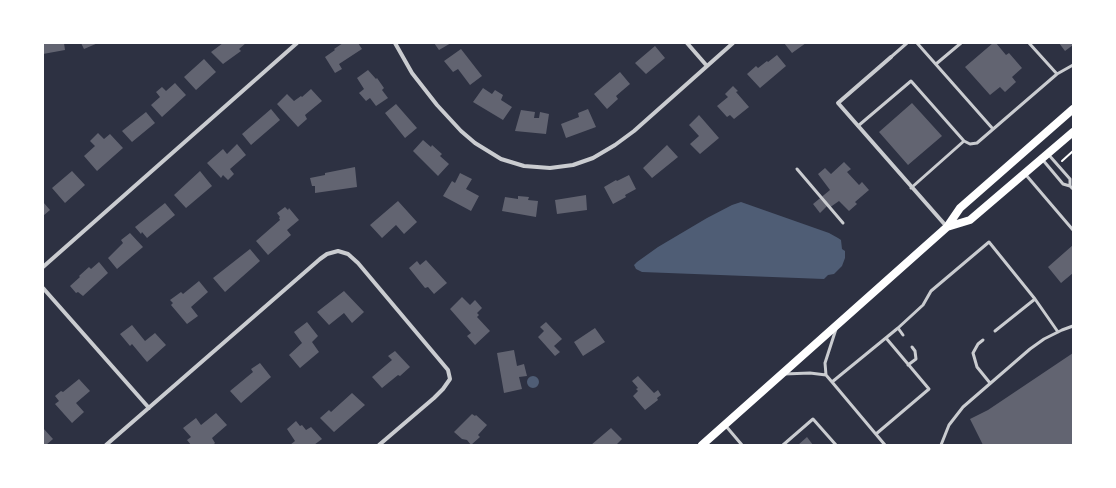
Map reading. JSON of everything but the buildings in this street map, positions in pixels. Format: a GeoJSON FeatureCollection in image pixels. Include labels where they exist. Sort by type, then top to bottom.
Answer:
{"type":"FeatureCollection","features":[{"type":"Feature","properties":{"kind":"main road"},"geometry":{"type":"LineString","coordinates":[[702,445],[947,228],[960,208],[1073,109]]}},
{"type":"Feature","properties":{"kind":"main road"},"geometry":{"type":"LineString","coordinates":[[947,228],[970,220],[1073,132]]}},
{"type":"Feature","properties":{"kind":"street"},"geometry":{"type":"LineString","coordinates":[[43,267],[297,43]]}},
{"type":"Feature","properties":{"kind":"street"},"geometry":{"type":"LineString","coordinates":[[396,43],[412,73],[437,105],[461,131],[475,143],[501,159],[524,166],[550,168],[573,165],[593,158],[616,145],[634,131],[733,43]]}},
{"type":"Feature","properties":{"kind":"street"},"geometry":{"type":"LineString","coordinates":[[687,43],[707,66]]}},
{"type":"Feature","properties":{"kind":"street"},"geometry":{"type":"LineString","coordinates":[[891,57],[838,103],[947,228]]}},
{"type":"Feature","properties":{"kind":"street"},"geometry":{"type":"LineString","coordinates":[[106,445],[327,254],[338,251],[348,254],[358,264],[448,370],[450,379],[434,398],[379,445]]}},
{"type":"Feature","properties":{"kind":"street"},"geometry":{"type":"LineString","coordinates":[[43,288],[149,408]]}},
{"type":"Feature","properties":{"kind":"lane"},"geometry":{"type":"LineString","coordinates":[[891,57],[907,43]]}},
{"type":"Feature","properties":{"kind":"lane"},"geometry":{"type":"LineString","coordinates":[[917,43],[993,129]]}},
{"type":"Feature","properties":{"kind":"lane"},"geometry":{"type":"LineString","coordinates":[[936,64],[961,43]]}},
{"type":"Feature","properties":{"kind":"lane"},"geometry":{"type":"LineString","coordinates":[[1029,43],[1057,74]]}},
{"type":"Feature","properties":{"kind":"lane"},"geometry":{"type":"LineString","coordinates":[[858,126],[911,81],[964,141],[970,144],[977,143],[1057,74],[1073,65]]}},
{"type":"Feature","properties":{"kind":"lane"},"geometry":{"type":"LineString","coordinates":[[911,188],[964,141]]}},
{"type":"Feature","properties":{"kind":"lane"},"geometry":{"type":"LineString","coordinates":[[1044,156],[1057,165],[1070,179],[1072,188]]}},
{"type":"Feature","properties":{"kind":"lane"},"geometry":{"type":"LineString","coordinates":[[1044,156],[1063,184],[1072,188]]}},
{"type":"Feature","properties":{"kind":"lane"},"geometry":{"type":"LineString","coordinates":[[797,168],[843,223]]}},
{"type":"Feature","properties":{"kind":"lane"},"geometry":{"type":"LineString","coordinates":[[1024,173],[1073,230]]}},
{"type":"Feature","properties":{"kind":"lane"},"geometry":{"type":"LineString","coordinates":[[832,382],[898,328],[923,305],[931,291],[989,242],[1035,299],[1058,332]]}},
{"type":"Feature","properties":{"kind":"lane"},"geometry":{"type":"LineString","coordinates":[[995,331],[1035,299]]}},
{"type":"Feature","properties":{"kind":"lane"},"geometry":{"type":"LineString","coordinates":[[838,325],[829,350],[826,364],[826,375],[885,445]]}},
{"type":"Feature","properties":{"kind":"lane"},"geometry":{"type":"LineString","coordinates":[[941,445],[949,425],[955,415],[963,407],[1030,349],[1044,339],[1073,326]]}},
{"type":"Feature","properties":{"kind":"lane"},"geometry":{"type":"LineString","coordinates":[[898,328],[903,335]]}},
{"type":"Feature","properties":{"kind":"lane"},"geometry":{"type":"LineString","coordinates":[[876,434],[929,389],[886,338]]}},
{"type":"Feature","properties":{"kind":"lane"},"geometry":{"type":"LineString","coordinates":[[983,340],[978,344],[973,353],[977,367],[990,383]]}},
{"type":"Feature","properties":{"kind":"lane"},"geometry":{"type":"LineString","coordinates":[[908,365],[916,359],[915,351],[912,346]]}},
{"type":"Feature","properties":{"kind":"lane"},"geometry":{"type":"LineString","coordinates":[[782,374],[810,373],[826,375]]}},
{"type":"Feature","properties":{"kind":"lane"},"geometry":{"type":"LineString","coordinates":[[783,445],[813,419],[836,445]]}},
{"type":"Feature","properties":{"kind":"lane"},"geometry":{"type":"LineString","coordinates":[[725,425],[742,445]]}},
{"type":"Feature","properties":{"kind":"path"},"geometry":{"type":"LineString","coordinates":[[1057,165],[1073,151]]}},
{"type":"Feature","properties":{"kind":"water"},"geometry":{"type":"Polygon","coordinates":[[[741,202],[829,233],[838,238],[841,240],[842,249],[845,251],[845,258],[842,266],[834,274],[828,275],[824,279],[642,272],[636,269],[634,265],[637,262],[658,247],[707,218],[741,202]]]}},
{"type":"Feature","properties":{"kind":"water"},"geometry":{"type":"Polygon","coordinates":[[[531,376],[535,376],[539,382],[535,388],[531,388],[527,384],[527,380],[531,376]]]}}]}
